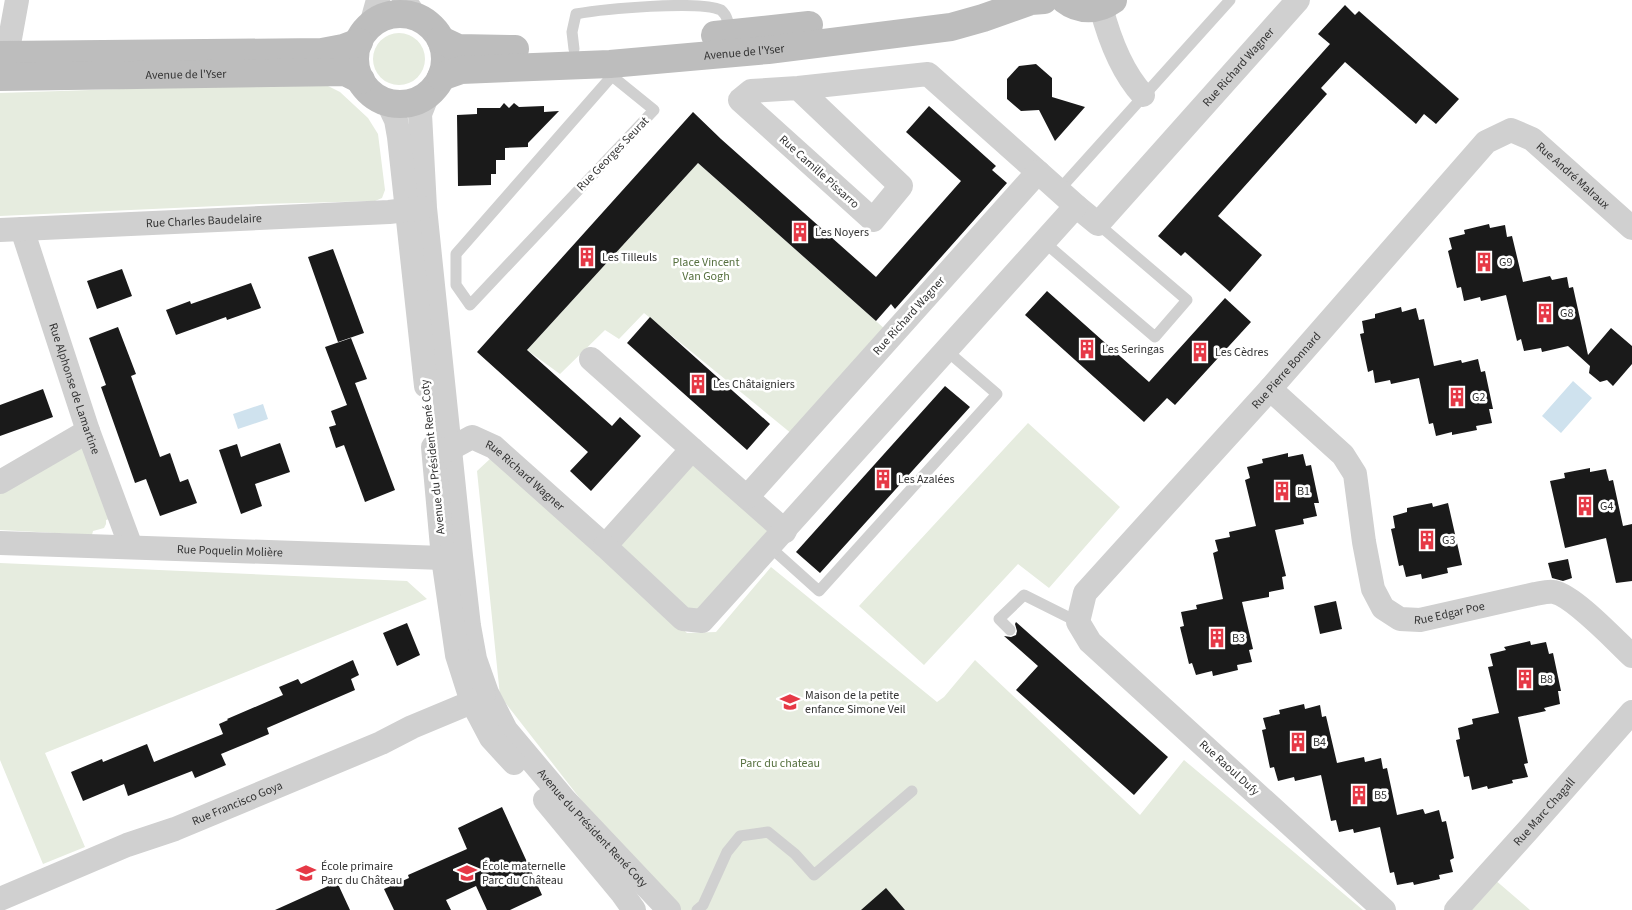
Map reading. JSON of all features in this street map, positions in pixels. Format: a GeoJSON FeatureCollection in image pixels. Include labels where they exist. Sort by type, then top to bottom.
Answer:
{"type":"FeatureCollection","features":[{"type":"Feature","properties":{"kind":"main road","name":"Avenue de l'Yser"},"geometry":{"type":"LineString","coordinates":[[441,40],[458,48],[574,49],[947,10],[984,0]]}},
{"type":"Feature","properties":{"kind":"main road","name":"Avenue de l'Yser"},"geometry":{"type":"LineString","coordinates":[[435,85],[461,70],[480,68],[611,70],[951,27],[1031,1],[1056,1]]}},
{"type":"Feature","properties":{"kind":"main road"},"geometry":{"type":"LineString","coordinates":[[1056,1],[1091,8],[1107,3]]}},
{"type":"Feature","properties":{"kind":"main road"},"geometry":{"type":"LineString","coordinates":[[410,8],[431,26],[441,40],[445,58],[435,85],[415,101],[401,104],[386,101],[372,93],[361,80],[356,68],[356,54],[369,22],[386,16],[400,14],[410,8]]}},
{"type":"Feature","properties":{"kind":"main road","name":"Avenue de l'Yser"},"geometry":{"type":"LineString","coordinates":[[4,66],[322,52],[343,48],[369,22]]}},
{"type":"Feature","properties":{"kind":"main road","name":"Avenue de l'Yser"},"geometry":{"type":"LineString","coordinates":[[4,66],[345,72],[361,80]]}},
{"type":"Feature","properties":{"kind":"street"},"geometry":{"type":"LineString","coordinates":[[4,66],[17,0]]}},
{"type":"Feature","properties":{"kind":"street","name":"Rue Richard Wagner"},"geometry":{"type":"LineString","coordinates":[[1098,224],[1298,0]]}},
{"type":"Feature","properties":{"kind":"street"},"geometry":{"type":"LineString","coordinates":[[1107,3],[1108,32],[1132,83],[1143,95]]}},
{"type":"Feature","properties":{"kind":"street","name":"Rue Camille Pissarro"},"geometry":{"type":"LineString","coordinates":[[798,88],[902,186],[873,220],[740,100],[751,91],[798,88],[928,74],[1038,172]]}},
{"type":"Feature","properties":{"kind":"street","name":"Avenue du Président René Coty"},"geometry":{"type":"LineString","coordinates":[[416,209],[420,114],[435,85]]}},
{"type":"Feature","properties":{"kind":"street","name":"Avenue du Président René Coty"},"geometry":{"type":"LineString","coordinates":[[386,101],[396,120],[416,209],[452,557],[457,655],[479,698],[491,738],[519,769],[634,910]]}},
{"type":"Feature","properties":{"kind":"street","name":"Rue André Malraux"},"geometry":{"type":"LineString","coordinates":[[1510,130],[1532,139],[1632,228]]}},
{"type":"Feature","properties":{"kind":"street","name":"Rue Pierre Bonnard"},"geometry":{"type":"LineString","coordinates":[[1078,622],[1085,593],[1270,389],[1486,142],[1510,130]]}},
{"type":"Feature","properties":{"kind":"street"},"geometry":{"type":"LineString","coordinates":[[1038,172],[1098,224]]}},
{"type":"Feature","properties":{"kind":"street","name":"Rue Richard Wagner"},"geometry":{"type":"LineString","coordinates":[[747,497],[1038,172]]}},
{"type":"Feature","properties":{"kind":"street","name":"Rue Richard Wagner"},"geometry":{"type":"LineString","coordinates":[[441,450],[472,437],[494,447],[684,619],[702,621],[1076,206]]}},
{"type":"Feature","properties":{"kind":"street","name":"Rue Charles Baudelaire"},"geometry":{"type":"LineString","coordinates":[[11,230],[416,209]]}},
{"type":"Feature","properties":{"kind":"street","name":"Rue Alphonse de Lamartine"},"geometry":{"type":"LineString","coordinates":[[11,230],[131,547]]}},
{"type":"Feature","properties":{"kind":"street"},"geometry":{"type":"LineString","coordinates":[[590,359],[747,497],[777,539]]}},
{"type":"Feature","properties":{"kind":"street","name":"Rue Edgar Poe"},"geometry":{"type":"LineString","coordinates":[[1270,389],[1343,455],[1355,474],[1364,542],[1373,589],[1383,608],[1400,619],[1420,620],[1535,594],[1553,592],[1565,596],[1576,604],[1632,656]]}},
{"type":"Feature","properties":{"kind":"street"},"geometry":{"type":"LineString","coordinates":[[0,482],[88,431]]}},
{"type":"Feature","properties":{"kind":"street"},"geometry":{"type":"LineString","coordinates":[[604,546],[692,448]]}},
{"type":"Feature","properties":{"kind":"street","name":"Rue Poquelin Molière"},"geometry":{"type":"LineString","coordinates":[[0,543],[452,557]]}},
{"type":"Feature","properties":{"kind":"street","name":"Rue Raoul Dufy"},"geometry":{"type":"LineString","coordinates":[[1078,622],[1090,642],[1384,910]]}},
{"type":"Feature","properties":{"kind":"street","name":"Avenue du Président René Coty"},"geometry":{"type":"LineString","coordinates":[[479,698],[564,799],[668,910]]}},
{"type":"Feature","properties":{"kind":"street","name":"Rue Francisco Goya"},"geometry":{"type":"LineString","coordinates":[[0,899],[127,845],[175,829],[381,744],[412,727],[479,698]]}},
{"type":"Feature","properties":{"kind":"street","name":"Rue Marc Chagall"},"geometry":{"type":"LineString","coordinates":[[1456,910],[1629,720]]}},
{"type":"Feature","properties":{"kind":"lane"},"geometry":{"type":"LineString","coordinates":[[1059,190],[1230,0]]}},
{"type":"Feature","properties":{"kind":"lane"},"geometry":{"type":"LineString","coordinates":[[574,49],[572,32],[576,14],[620,6],[663,2],[701,3],[720,9],[728,18],[730,34]]}},
{"type":"Feature","properties":{"kind":"lane","name":"Rue Georges Seurat"},"geometry":{"type":"LineString","coordinates":[[611,70],[654,110],[470,305],[456,285],[456,254],[611,70]]}},
{"type":"Feature","properties":{"kind":"lane"},"geometry":{"type":"LineString","coordinates":[[1044,242],[1155,336],[1187,300],[1098,224]]}},
{"type":"Feature","properties":{"kind":"lane"},"geometry":{"type":"LineString","coordinates":[[777,539],[819,591],[997,394],[947,350]]}},
{"type":"Feature","properties":{"kind":"lane"},"geometry":{"type":"LineString","coordinates":[[1010,630],[998,619],[1024,595],[1078,622]]}},
{"type":"Feature","properties":{"kind":"lane"},"geometry":{"type":"LineString","coordinates":[[697,910],[703,905],[727,852],[740,836],[768,832],[795,854],[814,876],[912,792]]}},
{"type":"Feature","properties":{"kind":"green space"},"geometry":{"type":"Polygon","coordinates":[[[394,33],[404,33],[418,40],[425,54],[425,64],[418,78],[404,85],[394,85],[384,81],[377,74],[373,64],[373,54],[377,44],[384,37],[394,33]]]}},
{"type":"Feature","properties":{"kind":"green space"},"geometry":{"type":"Polygon","coordinates":[[[297,83],[324,84],[340,92],[368,118],[378,134],[385,190],[382,198],[375,201],[261,204],[0,216],[0,93],[297,83]]]}},
{"type":"Feature","properties":{"kind":"green space","name":"Place Vincent Van Gogh"},"geometry":{"type":"Polygon","coordinates":[[[698,163],[886,330],[792,434],[644,313],[619,339],[605,330],[560,374],[527,350],[698,163]]]}},
{"type":"Feature","properties":{"kind":"green space"},"geometry":{"type":"Polygon","coordinates":[[[1028,423],[1120,507],[1049,588],[1018,564],[924,665],[859,606],[1028,423]]]}},
{"type":"Feature","properties":{"kind":"green space"},"geometry":{"type":"Polygon","coordinates":[[[79,448],[86,449],[113,518],[106,520],[104,528],[93,531],[92,535],[0,530],[0,489],[79,448]]]}},
{"type":"Feature","properties":{"kind":"green space","name":"Parc du chateau"},"geometry":{"type":"Polygon","coordinates":[[[491,458],[687,633],[716,632],[771,567],[937,702],[944,697],[975,660],[1140,815],[1184,760],[1363,910],[667,910],[500,696],[477,471],[491,458]]]}},
{"type":"Feature","properties":{"kind":"green space"},"geometry":{"type":"Polygon","coordinates":[[[693,464],[785,531],[705,613],[691,613],[622,547],[622,541],[693,464]]]}},
{"type":"Feature","properties":{"kind":"green space"},"geometry":{"type":"Polygon","coordinates":[[[0,563],[407,581],[427,599],[45,753],[85,847],[43,864],[0,760],[0,563]]]}},
{"type":"Feature","properties":{"kind":"green space"},"geometry":{"type":"Polygon","coordinates":[[[1494,879],[1530,910],[1469,910],[1494,879]]]}},
{"type":"Feature","properties":{"kind":"water"},"geometry":{"type":"Polygon","coordinates":[[[1573,381],[1592,398],[1561,433],[1542,416],[1573,381]]]}},
{"type":"Feature","properties":{"kind":"water"},"geometry":{"type":"Polygon","coordinates":[[[263,404],[268,419],[238,429],[233,414],[263,404]]]}},
{"type":"Feature","properties":{"kind":"building"},"geometry":{"type":"Polygon","coordinates":[[[1345,5],[1355,15],[1359,11],[1459,99],[1436,124],[1424,114],[1416,124],[1345,62],[1321,88],[1327,94],[1218,216],[1262,255],[1230,292],[1185,252],[1181,256],[1158,236],[1330,44],[1318,34],[1345,5]]]}},
{"type":"Feature","properties":{"kind":"building"},"geometry":{"type":"Polygon","coordinates":[[[1036,64],[1052,78],[1052,97],[1085,107],[1055,141],[1039,110],[1021,111],[1007,99],[1007,79],[1019,66],[1036,64]]]}},
{"type":"Feature","properties":{"kind":"building"},"geometry":{"type":"Polygon","coordinates":[[[504,103],[509,108],[514,103],[519,107],[544,106],[544,112],[559,111],[528,143],[528,147],[505,148],[505,160],[496,160],[496,174],[491,174],[491,185],[458,186],[457,115],[477,114],[477,108],[500,108],[504,103]]]}},
{"type":"Feature","properties":{"kind":"building"},"geometry":{"type":"Polygon","coordinates":[[[929,106],[996,166],[992,170],[1007,183],[895,309],[891,304],[876,321],[698,163],[527,350],[612,426],[620,417],[641,436],[591,491],[570,471],[588,452],[477,352],[693,112],[876,277],[961,181],[906,132],[929,106]]]}},
{"type":"Feature","properties":{"kind":"building"},"geometry":{"type":"Polygon","coordinates":[[[1489,224],[1490,228],[1505,225],[1507,237],[1512,236],[1523,282],[1550,276],[1552,280],[1567,277],[1569,288],[1573,287],[1588,355],[1611,328],[1632,346],[1632,364],[1613,386],[1607,380],[1600,382],[1589,373],[1590,366],[1568,346],[1542,352],[1541,348],[1524,351],[1521,339],[1517,341],[1506,295],[1481,301],[1480,297],[1464,301],[1461,287],[1457,288],[1448,251],[1452,249],[1449,238],[1465,234],[1464,230],[1489,224]]]}},
{"type":"Feature","properties":{"kind":"building"},"geometry":{"type":"Polygon","coordinates":[[[333,249],[364,333],[338,342],[308,257],[333,249]]]}},
{"type":"Feature","properties":{"kind":"building"},"geometry":{"type":"Polygon","coordinates":[[[122,269],[132,296],[97,309],[87,281],[122,269]]]}},
{"type":"Feature","properties":{"kind":"building"},"geometry":{"type":"Polygon","coordinates":[[[251,283],[261,308],[227,320],[226,317],[176,335],[166,310],[190,301],[191,304],[251,283]]]}},
{"type":"Feature","properties":{"kind":"building"},"geometry":{"type":"Polygon","coordinates":[[[1047,291],[1149,382],[1225,298],[1251,322],[1175,405],[1167,398],[1144,422],[1025,315],[1047,291]]]}},
{"type":"Feature","properties":{"kind":"building"},"geometry":{"type":"Polygon","coordinates":[[[1401,307],[1402,312],[1416,308],[1419,320],[1424,319],[1434,366],[1461,360],[1462,363],[1478,359],[1481,372],[1485,371],[1493,409],[1489,409],[1492,423],[1476,426],[1477,430],[1452,435],[1452,432],[1436,436],[1433,423],[1429,424],[1419,378],[1391,384],[1390,380],[1375,383],[1373,370],[1368,372],[1360,334],[1364,333],[1362,321],[1375,318],[1375,314],[1401,307]]]}},
{"type":"Feature","properties":{"kind":"building","name":"Les Châtaigniers"},"geometry":{"type":"Polygon","coordinates":[[[650,317],[770,424],[747,450],[627,343],[650,317]]]}},
{"type":"Feature","properties":{"kind":"building"},"geometry":{"type":"Polygon","coordinates":[[[118,327],[136,374],[131,376],[160,457],[170,453],[180,482],[188,479],[197,503],[160,516],[146,479],[135,483],[101,387],[106,385],[89,338],[118,327]]]}},
{"type":"Feature","properties":{"kind":"building"},"geometry":{"type":"Polygon","coordinates":[[[351,338],[367,379],[355,383],[395,490],[365,502],[344,445],[336,448],[329,427],[336,425],[331,411],[347,405],[325,347],[351,338]]]}},
{"type":"Feature","properties":{"kind":"building","name":"Les Azalées"},"geometry":{"type":"Polygon","coordinates":[[[945,386],[970,407],[820,573],[796,552],[945,386]]]}},
{"type":"Feature","properties":{"kind":"building"},"geometry":{"type":"Polygon","coordinates":[[[43,389],[53,417],[0,436],[0,405],[43,389]]]}},
{"type":"Feature","properties":{"kind":"building"},"geometry":{"type":"Polygon","coordinates":[[[280,443],[290,472],[255,484],[262,506],[241,514],[219,450],[237,444],[241,457],[280,443]]]}},
{"type":"Feature","properties":{"kind":"building"},"geometry":{"type":"Polygon","coordinates":[[[1288,453],[1288,457],[1303,454],[1306,466],[1311,465],[1319,503],[1314,503],[1317,516],[1303,519],[1304,524],[1275,530],[1286,576],[1282,577],[1284,589],[1269,592],[1269,597],[1242,602],[1253,649],[1249,650],[1252,662],[1237,665],[1238,670],[1213,676],[1212,671],[1196,675],[1192,663],[1189,664],[1180,627],[1184,626],[1181,612],[1197,609],[1196,605],[1223,599],[1213,553],[1218,551],[1215,540],[1230,537],[1229,532],[1256,526],[1245,480],[1250,478],[1247,467],[1263,463],[1262,459],[1288,453]]]}},
{"type":"Feature","properties":{"kind":"building","name":"G4"},"geometry":{"type":"Polygon","coordinates":[[[1590,468],[1590,472],[1606,469],[1609,481],[1613,480],[1623,526],[1632,524],[1632,581],[1616,583],[1606,538],[1565,548],[1550,481],[1565,478],[1564,473],[1590,468]]]}},
{"type":"Feature","properties":{"kind":"building","name":"G3"},"geometry":{"type":"Polygon","coordinates":[[[1432,503],[1433,507],[1448,503],[1462,565],[1447,568],[1448,573],[1422,579],[1421,574],[1406,577],[1403,565],[1399,566],[1391,529],[1395,528],[1393,516],[1407,512],[1407,508],[1432,503]]]}},
{"type":"Feature","properties":{"kind":"building"},"geometry":{"type":"Polygon","coordinates":[[[1568,559],[1572,578],[1563,581],[1552,578],[1548,563],[1568,559]]]}},
{"type":"Feature","properties":{"kind":"building"},"geometry":{"type":"Polygon","coordinates":[[[1336,601],[1342,629],[1320,634],[1314,606],[1336,601]]]}},
{"type":"Feature","properties":{"kind":"building"},"geometry":{"type":"Polygon","coordinates":[[[1016,622],[1168,757],[1134,795],[1016,690],[1038,666],[1004,636],[1011,637],[1016,635],[1016,622]]]}},
{"type":"Feature","properties":{"kind":"building"},"geometry":{"type":"Polygon","coordinates":[[[407,623],[420,655],[397,666],[383,633],[407,623]]]}},
{"type":"Feature","properties":{"kind":"building"},"geometry":{"type":"Polygon","coordinates":[[[1530,641],[1531,645],[1546,642],[1549,654],[1553,653],[1561,691],[1558,691],[1560,704],[1544,708],[1546,711],[1518,717],[1528,763],[1524,764],[1528,777],[1512,780],[1513,783],[1488,789],[1487,786],[1472,790],[1469,776],[1464,777],[1456,740],[1460,739],[1458,728],[1473,724],[1472,719],[1499,713],[1488,667],[1493,666],[1490,654],[1506,650],[1504,647],[1530,641]]]}},
{"type":"Feature","properties":{"kind":"building"},"geometry":{"type":"Polygon","coordinates":[[[353,660],[359,675],[351,679],[355,690],[267,728],[269,734],[221,754],[226,765],[195,778],[192,771],[128,796],[124,784],[83,801],[71,772],[102,759],[103,762],[147,744],[154,762],[223,734],[219,724],[283,695],[279,687],[298,679],[301,684],[353,660]]]}},
{"type":"Feature","properties":{"kind":"building"},"geometry":{"type":"Polygon","coordinates":[[[1304,704],[1305,709],[1320,705],[1322,717],[1326,716],[1337,763],[1364,757],[1365,762],[1381,758],[1383,769],[1387,768],[1397,815],[1423,809],[1425,814],[1439,810],[1442,822],[1446,821],[1454,858],[1450,860],[1453,872],[1439,875],[1440,879],[1414,885],[1413,882],[1397,885],[1394,872],[1390,873],[1380,827],[1354,833],[1353,829],[1339,832],[1336,820],[1331,821],[1321,775],[1295,781],[1294,777],[1278,781],[1274,767],[1270,768],[1262,730],[1266,729],[1263,718],[1280,714],[1279,710],[1304,704]]]}},
{"type":"Feature","properties":{"kind":"building"},"geometry":{"type":"Polygon","coordinates":[[[502,807],[542,895],[510,910],[487,910],[476,886],[446,900],[451,910],[394,910],[384,889],[409,878],[408,875],[467,849],[458,828],[502,807]]]}},
{"type":"Feature","properties":{"kind":"building"},"geometry":{"type":"Polygon","coordinates":[[[337,882],[350,910],[275,910],[337,882]]]}},
{"type":"Feature","properties":{"kind":"building"},"geometry":{"type":"Polygon","coordinates":[[[886,888],[905,910],[861,910],[886,888]]]}},
{"type":"Feature","properties":{"kind":"place","name":"Les Noyers"},"geometry":{"type":"Point","coordinates":[800,232]}},
{"type":"Feature","properties":{"kind":"place","name":"Les Tilleuls"},"geometry":{"type":"Point","coordinates":[587,257]}},
{"type":"Feature","properties":{"kind":"place","name":"G9"},"geometry":{"type":"Point","coordinates":[1484,262]}},
{"type":"Feature","properties":{"kind":"place","name":"G8"},"geometry":{"type":"Point","coordinates":[1545,313]}},
{"type":"Feature","properties":{"kind":"place","name":"Les Seringas"},"geometry":{"type":"Point","coordinates":[1087,349]}},
{"type":"Feature","properties":{"kind":"place","name":"Les Cèdres"},"geometry":{"type":"Point","coordinates":[1200,352]}},
{"type":"Feature","properties":{"kind":"place","name":"Les Châtaigniers"},"geometry":{"type":"Point","coordinates":[698,384]}},
{"type":"Feature","properties":{"kind":"place","name":"G2"},"geometry":{"type":"Point","coordinates":[1457,397]}},
{"type":"Feature","properties":{"kind":"place","name":"Les Azalées"},"geometry":{"type":"Point","coordinates":[883,479]}},
{"type":"Feature","properties":{"kind":"place","name":"B1"},"geometry":{"type":"Point","coordinates":[1282,491]}},
{"type":"Feature","properties":{"kind":"place","name":"G4"},"geometry":{"type":"Point","coordinates":[1585,506]}},
{"type":"Feature","properties":{"kind":"place","name":"G3"},"geometry":{"type":"Point","coordinates":[1427,540]}},
{"type":"Feature","properties":{"kind":"place","name":"B3"},"geometry":{"type":"Point","coordinates":[1217,638]}},
{"type":"Feature","properties":{"kind":"place","name":"B8"},"geometry":{"type":"Point","coordinates":[1525,679]}},
{"type":"Feature","properties":{"kind":"place","name":"Maison de la petite enfance Simone Veil"},"geometry":{"type":"Point","coordinates":[790,702]}},
{"type":"Feature","properties":{"kind":"place","name":"B4"},"geometry":{"type":"Point","coordinates":[1298,742]}},
{"type":"Feature","properties":{"kind":"place","name":"B5"},"geometry":{"type":"Point","coordinates":[1359,795]}},
{"type":"Feature","properties":{"kind":"place","name":"École primaire Parc du Château"},"geometry":{"type":"Point","coordinates":[306,873]}},
{"type":"Feature","properties":{"kind":"place","name":"École maternelle Parc du Château"},"geometry":{"type":"Point","coordinates":[467,873]}}]}
